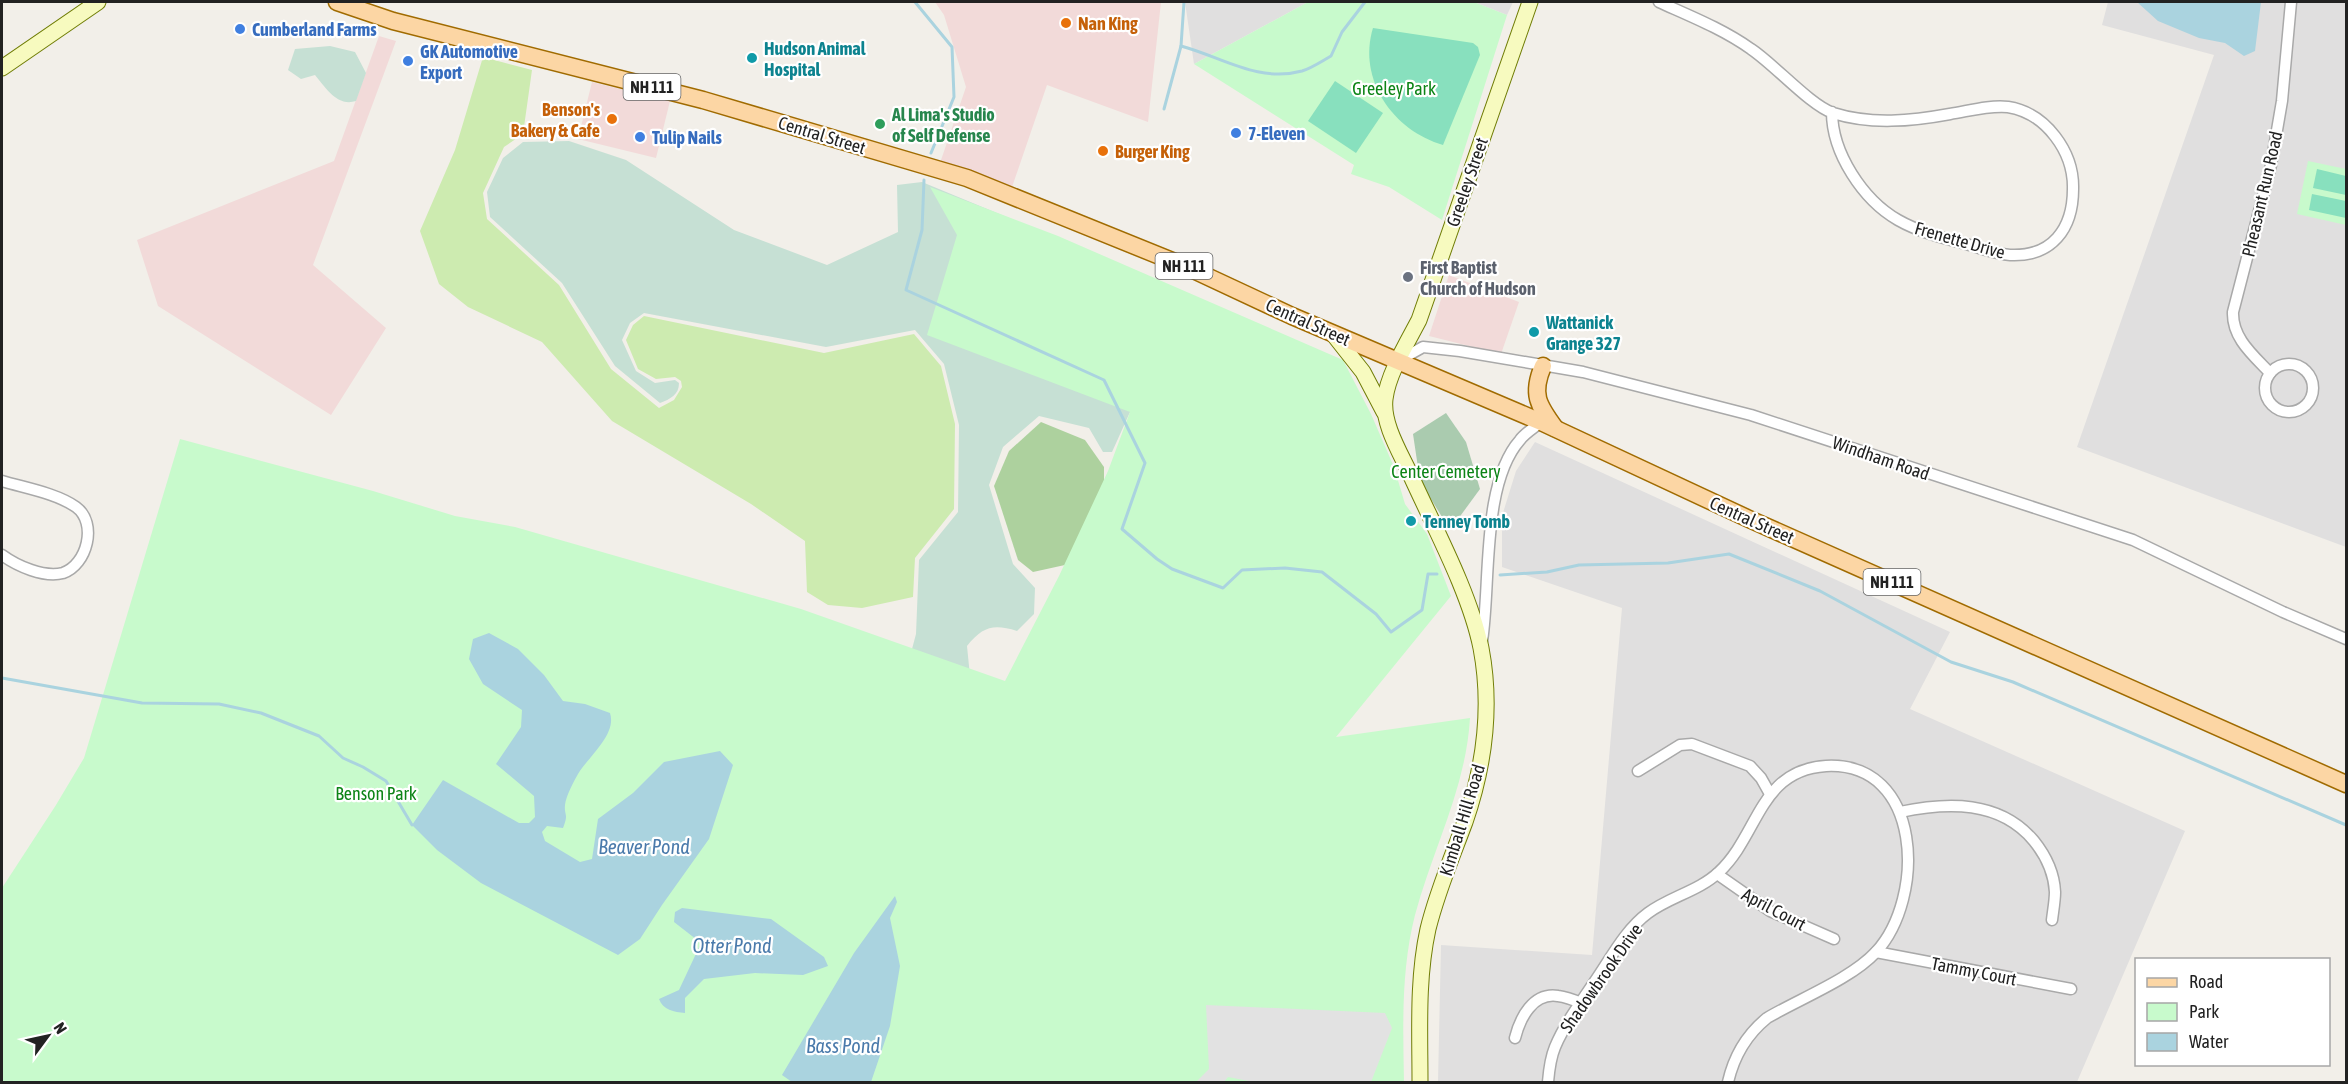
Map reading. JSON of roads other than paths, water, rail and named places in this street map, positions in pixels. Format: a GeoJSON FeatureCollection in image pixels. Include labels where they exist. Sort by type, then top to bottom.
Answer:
{"type":"FeatureCollection","features":[{"type":"Feature","properties":{"kind":"main road","name":"Central Street"},"geometry":{"type":"LineString","coordinates":[[336,2],[393,21],[704,100],[967,178],[1187,267],[1334,334],[1548,425],[1749,519],[2346,784]]}},
{"type":"Feature","properties":{"kind":"main road"},"geometry":{"type":"LineString","coordinates":[[1543,366],[1536,389],[1548,425]]}},
{"type":"Feature","properties":{"kind":"street"},"geometry":{"type":"LineString","coordinates":[[2,68],[98,2]]}},
{"type":"Feature","properties":{"kind":"street","name":"Greeley Street"},"geometry":{"type":"LineString","coordinates":[[1398,362],[1419,321],[1530,2]]}},
{"type":"Feature","properties":{"kind":"street","name":"Frenette Drive"},"geometry":{"type":"LineString","coordinates":[[1659,2],[1750,48],[1818,104],[1833,112],[1859,118],[1898,121],[1995,107],[2020,110],[2032,115],[2052,132],[2066,153],[2070,165],[2074,190],[2064,229],[2057,240],[2047,248],[2036,252],[2010,255],[1934,236],[1905,224],[1878,206],[1847,165],[1833,128],[1833,112]]}},
{"type":"Feature","properties":{"kind":"street","name":"Pheasant Run Road"},"geometry":{"type":"LineString","coordinates":[[2270,373],[2238,336],[2233,312],[2267,188],[2277,134],[2291,2]]}},
{"type":"Feature","properties":{"kind":"street"},"geometry":{"type":"LineString","coordinates":[[1334,334],[1363,372],[1387,417]]}},
{"type":"Feature","properties":{"kind":"street","name":"Windham Road"},"geometry":{"type":"LineString","coordinates":[[1398,362],[1423,347],[1460,351],[1633,384],[1751,415],[2084,523],[2156,550],[2237,591],[2346,639]]}},
{"type":"Feature","properties":{"kind":"street","name":"Kimball Hill Road"},"geometry":{"type":"LineString","coordinates":[[1398,362],[1384,402],[1387,417],[1394,439],[1463,594],[1480,647],[1485,694],[1484,745],[1473,795],[1428,930],[1421,981],[1420,1083]]}},
{"type":"Feature","properties":{"kind":"street"},"geometry":{"type":"LineString","coordinates":[[2292,364],[2301,368],[2308,375],[2312,384],[2312,394],[2308,403],[2293,412],[2284,412],[2276,408],[2267,398],[2265,390],[2270,373],[2282,365],[2292,364]]}},
{"type":"Feature","properties":{"kind":"street"},"geometry":{"type":"LineString","coordinates":[[1480,647],[1484,625],[1491,517],[1501,474],[1510,454],[1520,440],[1548,425]]}},
{"type":"Feature","properties":{"kind":"street"},"geometry":{"type":"LineString","coordinates":[[2,481],[60,499],[76,507],[85,518],[88,533],[80,559],[72,568],[61,573],[42,573],[2,555]]}},
{"type":"Feature","properties":{"kind":"street"},"geometry":{"type":"LineString","coordinates":[[1638,771],[1680,745],[1692,744],[1750,766],[1770,794]]}},
{"type":"Feature","properties":{"kind":"street","name":"Shadowbrook Drive"},"geometry":{"type":"LineString","coordinates":[[1548,1083],[1551,1057],[1556,1045],[1581,1003],[1636,923],[1659,905],[1717,874],[1736,853],[1770,794],[1786,779],[1804,770],[1824,766],[1853,769],[1874,780],[1891,797],[1900,812],[1909,859],[1906,891],[1900,910],[1876,952],[1849,973],[1780,1010],[1759,1024],[1739,1049],[1728,1083]]}},
{"type":"Feature","properties":{"kind":"street"},"geometry":{"type":"LineString","coordinates":[[1900,812],[1950,805],[1986,810],[2010,820],[2030,836],[2050,868],[2055,893],[2052,920]]}},
{"type":"Feature","properties":{"kind":"street","name":"April Court"},"geometry":{"type":"LineString","coordinates":[[1717,874],[1764,908],[1834,939]]}},
{"type":"Feature","properties":{"kind":"street","name":"Tammy Court"},"geometry":{"type":"LineString","coordinates":[[1876,952],[2072,989]]}},
{"type":"Feature","properties":{"kind":"street"},"geometry":{"type":"LineString","coordinates":[[1515,1038],[1523,1015],[1543,998],[1559,996],[1581,1003]]}},
{"type":"Feature","properties":{"kind":"water"},"geometry":{"type":"Polygon","coordinates":[[[2137,2],[2261,2],[2255,51],[2244,56],[2225,43],[2199,38],[2158,21],[2137,2]]]}},
{"type":"Feature","properties":{"kind":"water","name":"Beaver Pond"},"geometry":{"type":"Polygon","coordinates":[[[489,633],[518,649],[544,675],[563,701],[585,704],[610,713],[610,729],[606,737],[578,774],[568,793],[563,828],[547,826],[542,832],[545,841],[580,862],[592,859],[598,819],[633,793],[664,762],[720,751],[733,765],[709,839],[640,939],[618,955],[481,883],[437,850],[412,825],[443,780],[519,823],[529,823],[535,817],[534,796],[496,764],[521,727],[522,710],[483,684],[469,659],[473,639],[489,633]]]}},
{"type":"Feature","properties":{"kind":"water","name":"Bass Pond"},"geometry":{"type":"Polygon","coordinates":[[[895,896],[897,902],[890,918],[900,966],[890,1026],[871,1082],[792,1082],[782,1075],[854,953],[895,896]]]}},
{"type":"Feature","properties":{"kind":"water","name":"Otter Pond"},"geometry":{"type":"Polygon","coordinates":[[[682,908],[771,919],[824,957],[828,966],[803,975],[755,973],[704,979],[685,998],[685,1013],[669,1010],[659,999],[679,990],[701,943],[674,922],[675,912],[682,908]]]}},
{"type":"Feature","properties":{"kind":"waterway"},"geometry":{"type":"LineString","coordinates":[[915,2],[952,47],[954,97],[931,153]]}},
{"type":"Feature","properties":{"kind":"waterway"},"geometry":{"type":"LineString","coordinates":[[1164,109],[1181,46],[1184,2]]}},
{"type":"Feature","properties":{"kind":"waterway"},"geometry":{"type":"LineString","coordinates":[[1181,46],[1255,71],[1270,74],[1302,71],[1331,56],[1342,32],[1365,2]]}},
{"type":"Feature","properties":{"kind":"waterway"},"geometry":{"type":"LineString","coordinates":[[924,180],[922,230],[906,290],[1104,380],[1145,463],[1122,529],[1157,559],[1172,569],[1223,588],[1242,570],[1285,568],[1322,572],[1376,614],[1391,632],[1422,610],[1428,574],[1437,574]]}},
{"type":"Feature","properties":{"kind":"waterway"},"geometry":{"type":"LineString","coordinates":[[1500,575],[1547,572],[1579,565],[1668,563],[1729,554],[1820,591],[1951,662],[2013,682],[2346,825]]}},
{"type":"Feature","properties":{"kind":"waterway"},"geometry":{"type":"LineString","coordinates":[[2,678],[142,703],[219,704],[261,713],[319,736],[343,758],[386,781],[412,825]]}},
{"type":"Feature","properties":{"kind":"place","name":"Nan King"},"geometry":{"type":"Point","coordinates":[1066,23]}},
{"type":"Feature","properties":{"kind":"place","name":"Cumberland Farms"},"geometry":{"type":"Point","coordinates":[240,29]}},
{"type":"Feature","properties":{"kind":"place","name":"Hudson Animal Hospital"},"geometry":{"type":"Point","coordinates":[752,58]}},
{"type":"Feature","properties":{"kind":"place","name":"GK Automotive Export"},"geometry":{"type":"Point","coordinates":[408,61]}},
{"type":"Feature","properties":{"kind":"place","name":"Benson's Bakery & Cafe"},"geometry":{"type":"Point","coordinates":[612,119]}},
{"type":"Feature","properties":{"kind":"place","name":"Al Lima's Studio of Self Defense"},"geometry":{"type":"Point","coordinates":[880,124]}},
{"type":"Feature","properties":{"kind":"place","name":"7-Eleven"},"geometry":{"type":"Point","coordinates":[1236,133]}},
{"type":"Feature","properties":{"kind":"place","name":"Tulip Nails"},"geometry":{"type":"Point","coordinates":[640,137]}},
{"type":"Feature","properties":{"kind":"place","name":"Burger King"},"geometry":{"type":"Point","coordinates":[1103,151]}},
{"type":"Feature","properties":{"kind":"place","name":"First Baptist Church of Hudson"},"geometry":{"type":"Point","coordinates":[1408,277]}},
{"type":"Feature","properties":{"kind":"place","name":"Wattanick Grange 327"},"geometry":{"type":"Point","coordinates":[1534,332]}},
{"type":"Feature","properties":{"kind":"place","name":"Tenney Tomb"},"geometry":{"type":"Point","coordinates":[1411,521]}},
{"type":"Feature","properties":{"kind":"park label","name":"Greeley Park"},"geometry":{"type":"Point","coordinates":[1394,88]}},
{"type":"Feature","properties":{"kind":"park label","name":"Center Cemetery"},"geometry":{"type":"Point","coordinates":[1446,471]}},
{"type":"Feature","properties":{"kind":"park label","name":"Benson Park"},"geometry":{"type":"Point","coordinates":[376,793]}}]}
